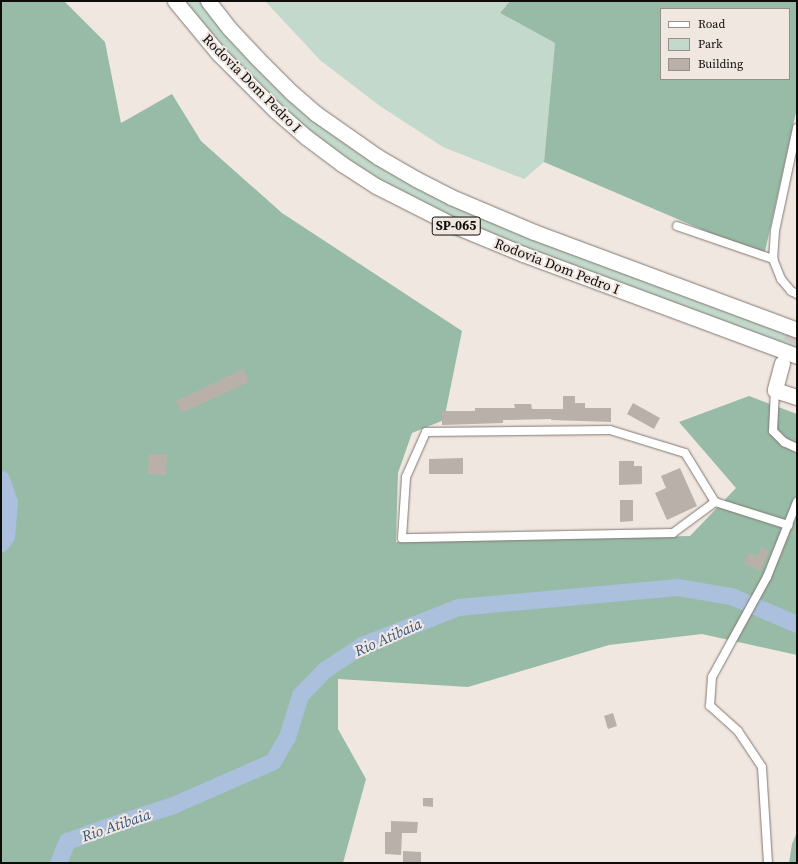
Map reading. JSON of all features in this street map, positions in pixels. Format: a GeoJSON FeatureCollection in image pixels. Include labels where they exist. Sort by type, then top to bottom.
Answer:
{"type":"FeatureCollection","features":[{"type":"Feature","properties":{"kind":"highway","name":"Rodovia Dom Pedro I"},"geometry":{"type":"LineString","coordinates":[[175,1],[219,54],[274,109],[312,142],[376,186],[453,225],[523,254],[797,356]]}},
{"type":"Feature","properties":{"kind":"highway","name":"Rodovia Dom Pedro I"},"geometry":{"type":"LineString","coordinates":[[208,1],[234,33],[291,92],[309,108],[342,133],[378,157],[416,179],[451,197],[534,232],[797,330]]}},
{"type":"Feature","properties":{"kind":"highway"},"geometry":{"type":"LineString","coordinates":[[782,363],[774,390],[797,397]]}},
{"type":"Feature","properties":{"kind":"street"},"geometry":{"type":"LineString","coordinates":[[797,128],[775,231],[773,259],[781,279],[791,291],[797,294]]}},
{"type":"Feature","properties":{"kind":"street"},"geometry":{"type":"LineString","coordinates":[[677,226],[773,259]]}},
{"type":"Feature","properties":{"kind":"street"},"geometry":{"type":"LineString","coordinates":[[774,390],[773,431],[784,442],[797,448]]}},
{"type":"Feature","properties":{"kind":"street"},"geometry":{"type":"LineString","coordinates":[[715,502],[673,533],[402,538],[406,477],[426,432],[610,430],[685,453],[715,502],[788,525]]}},
{"type":"Feature","properties":{"kind":"street"},"geometry":{"type":"LineString","coordinates":[[767,862],[762,767],[738,730],[710,706],[712,677],[739,631],[767,576],[797,502]]}},
{"type":"Feature","properties":{"kind":"green space"},"geometry":{"type":"Polygon","coordinates":[[[1,1],[64,1],[105,42],[121,123],[172,94],[201,141],[282,213],[462,331],[444,420],[412,433],[398,473],[396,542],[690,536],[736,488],[679,422],[749,396],[797,414],[797,655],[702,634],[609,645],[468,687],[338,679],[338,729],[366,779],[343,863],[1,863],[1,1]]]}},
{"type":"Feature","properties":{"kind":"green space"},"geometry":{"type":"Polygon","coordinates":[[[182,1],[200,1],[210,15],[368,158],[797,337],[797,348],[518,247],[396,191],[332,150],[248,79],[182,1]]]}},
{"type":"Feature","properties":{"kind":"green space"},"geometry":{"type":"Polygon","coordinates":[[[265,1],[510,1],[500,13],[555,43],[544,162],[524,179],[443,147],[380,106],[320,60],[265,1]]]}},
{"type":"Feature","properties":{"kind":"green space"},"geometry":{"type":"Polygon","coordinates":[[[510,1],[797,1],[797,108],[764,256],[544,162],[555,43],[500,13],[510,1]]]}},
{"type":"Feature","properties":{"kind":"green space"},"geometry":{"type":"Polygon","coordinates":[[[797,832],[797,863],[789,863],[792,844],[797,832]]]}},
{"type":"Feature","properties":{"kind":"building"},"geometry":{"type":"Polygon","coordinates":[[[243,369],[249,382],[182,413],[176,401],[243,369]]]}},
{"type":"Feature","properties":{"kind":"building"},"geometry":{"type":"Polygon","coordinates":[[[563,396],[575,396],[575,403],[585,403],[585,408],[611,408],[611,422],[551,419],[503,420],[503,423],[442,425],[442,411],[475,411],[475,408],[515,408],[514,404],[531,404],[532,409],[563,409],[563,396]]]}},
{"type":"Feature","properties":{"kind":"building"},"geometry":{"type":"Polygon","coordinates":[[[633,403],[660,418],[654,429],[627,414],[633,403]]]}},
{"type":"Feature","properties":{"kind":"building"},"geometry":{"type":"Polygon","coordinates":[[[149,454],[167,455],[166,475],[148,474],[149,454]]]}},
{"type":"Feature","properties":{"kind":"building"},"geometry":{"type":"Polygon","coordinates":[[[463,458],[463,474],[429,474],[429,459],[463,458]]]}},
{"type":"Feature","properties":{"kind":"building"},"geometry":{"type":"Polygon","coordinates":[[[619,461],[634,461],[634,466],[642,466],[642,484],[619,485],[619,461]]]}},
{"type":"Feature","properties":{"kind":"building"},"geometry":{"type":"Polygon","coordinates":[[[680,468],[697,506],[667,520],[655,493],[666,488],[661,476],[680,468]]]}},
{"type":"Feature","properties":{"kind":"building"},"geometry":{"type":"Polygon","coordinates":[[[620,500],[633,500],[633,521],[620,522],[620,500]]]}},
{"type":"Feature","properties":{"kind":"building"},"geometry":{"type":"Polygon","coordinates":[[[761,547],[769,551],[761,571],[744,564],[749,553],[758,556],[761,547]]]}},
{"type":"Feature","properties":{"kind":"building"},"geometry":{"type":"Polygon","coordinates":[[[613,713],[617,726],[608,729],[604,716],[613,713]]]}},
{"type":"Feature","properties":{"kind":"building"},"geometry":{"type":"Polygon","coordinates":[[[423,798],[433,798],[433,807],[423,806],[423,798]]]}},
{"type":"Feature","properties":{"kind":"building"},"geometry":{"type":"Polygon","coordinates":[[[391,821],[418,822],[417,833],[402,833],[401,855],[385,854],[385,832],[391,832],[391,821]]]}},
{"type":"Feature","properties":{"kind":"building"},"geometry":{"type":"Polygon","coordinates":[[[403,851],[421,852],[421,863],[403,863],[403,851]]]}},
{"type":"Feature","properties":{"kind":"waterway","name":"Rio Atibaia"},"geometry":{"type":"LineString","coordinates":[[1,479],[9,502],[6,536],[1,543]]}},
{"type":"Feature","properties":{"kind":"waterway","name":"Rio Atibaia"},"geometry":{"type":"LineString","coordinates":[[58,863],[67,841],[173,805],[273,761],[287,737],[300,695],[324,670],[362,645],[458,607],[677,587],[731,596],[797,624]]}},
{"type":"Feature","properties":{"kind":"tunnel"},"geometry":{"type":"LineString","coordinates":[[782,363],[797,328]]}}]}
